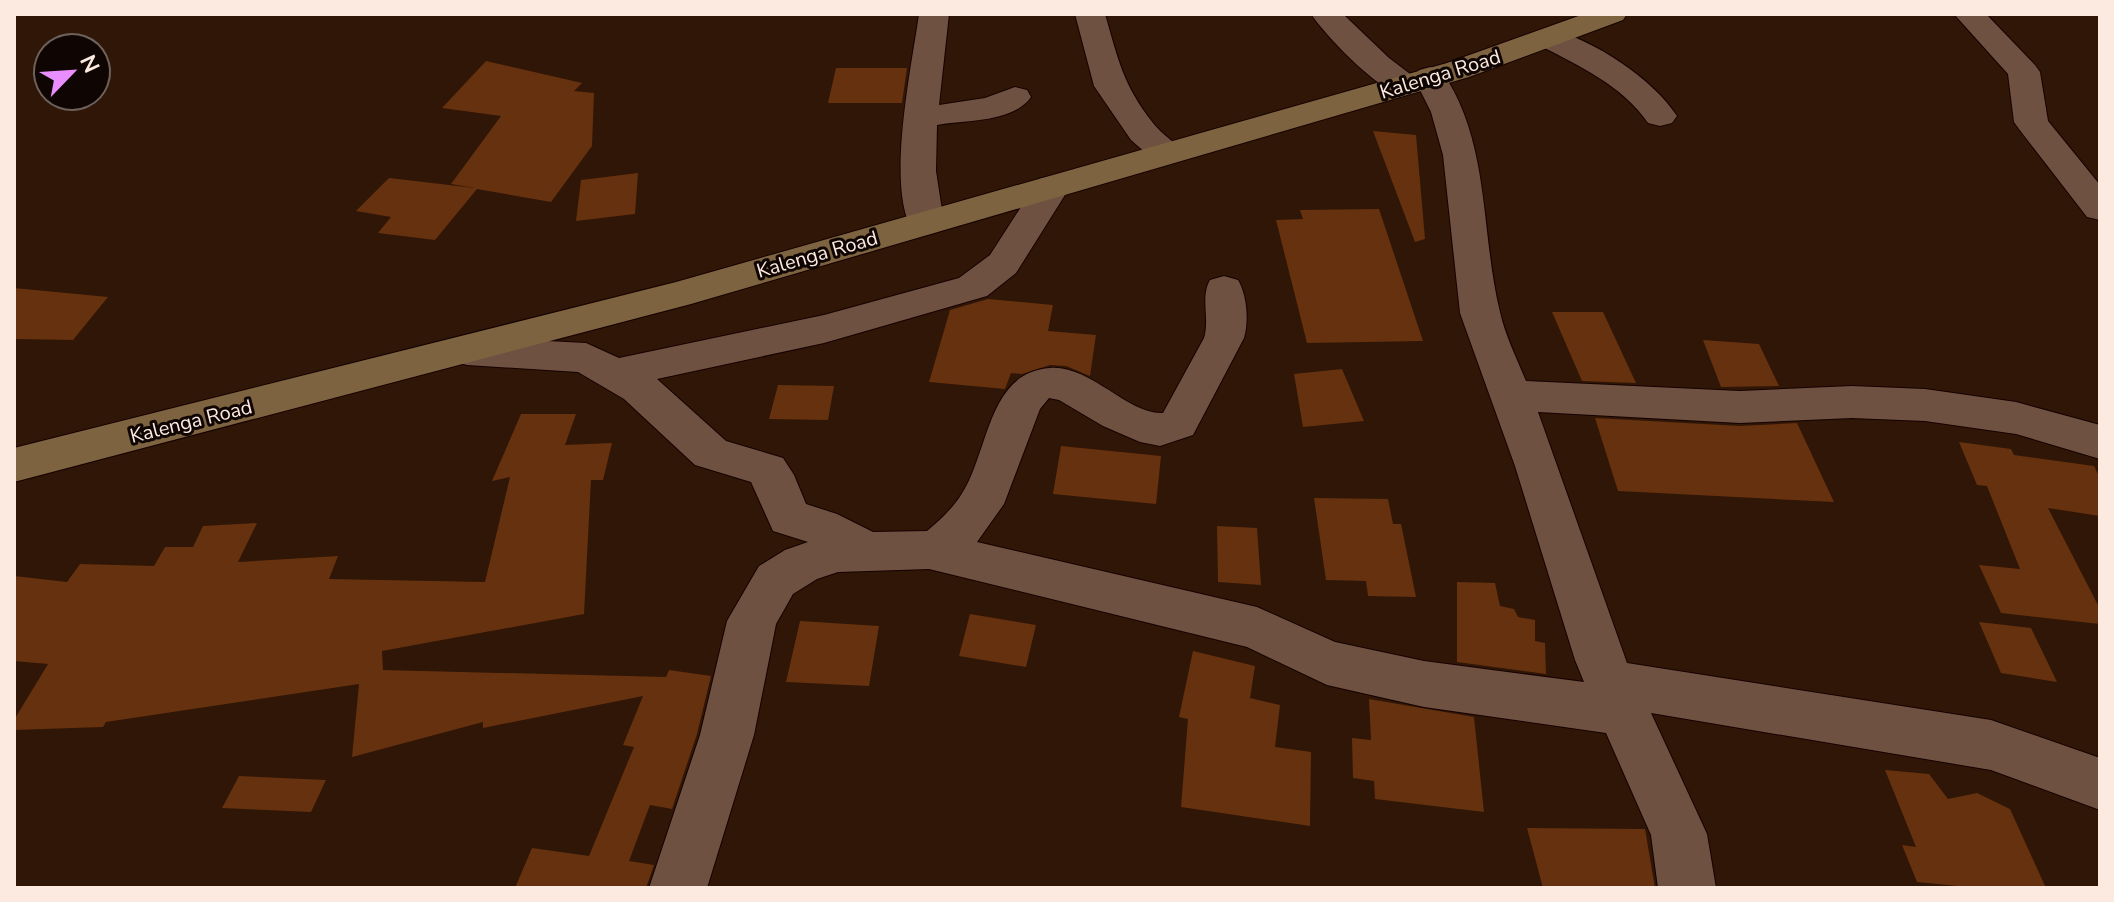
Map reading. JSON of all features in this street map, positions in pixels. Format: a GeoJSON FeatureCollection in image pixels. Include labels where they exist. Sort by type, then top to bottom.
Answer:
{"type":"FeatureCollection","features":[{"type":"Feature","properties":{"kind":"main road","name":"Kalenga Road"},"geometry":{"type":"LineString","coordinates":[[14,465],[467,351],[926,223],[1417,81],[1550,38],[1612,14]]}},
{"type":"Feature","properties":{"kind":"street"},"geometry":{"type":"LineString","coordinates":[[926,223],[918,193],[917,162],[934,14]]}},
{"type":"Feature","properties":{"kind":"street"},"geometry":{"type":"LineString","coordinates":[[1090,14],[1110,86],[1143,133],[1167,154]]}},
{"type":"Feature","properties":{"kind":"street"},"geometry":{"type":"LineString","coordinates":[[1326,14],[1378,65],[1417,81],[1448,112],[1460,155],[1480,313],[1537,466],[1600,660],[1679,834],[1687,888]]}},
{"type":"Feature","properties":{"kind":"street"},"geometry":{"type":"LineString","coordinates":[[1969,14],[2024,72],[2031,122],[2100,209]]}},
{"type":"Feature","properties":{"kind":"street"},"geometry":{"type":"LineString","coordinates":[[1550,38],[1636,90],[1656,107],[1660,116]]}},
{"type":"Feature","properties":{"kind":"street"},"geometry":{"type":"LineString","coordinates":[[922,119],[946,112],[986,110],[1015,97]]}},
{"type":"Feature","properties":{"kind":"street"},"geometry":{"type":"LineString","coordinates":[[613,374],[824,329],[973,287],[1003,264],[1052,187]]}},
{"type":"Feature","properties":{"kind":"street"},"geometry":{"type":"LineString","coordinates":[[929,550],[954,536],[981,504],[1021,402],[1031,386],[1037,383],[1073,387],[1109,411],[1152,429],[1169,429],[1178,424],[1224,338],[1227,328],[1224,289]]}},
{"type":"Feature","properties":{"kind":"street"},"geometry":{"type":"LineString","coordinates":[[467,351],[586,358],[650,397],[711,453],[767,470],[772,475],[789,518],[821,527],[868,552]]}},
{"type":"Feature","properties":{"kind":"street"},"geometry":{"type":"LineString","coordinates":[[1510,396],[1583,397],[1671,406],[1781,408],[1866,402],[1913,405],[2048,424],[2100,442]]}},
{"type":"Feature","properties":{"kind":"street"},"geometry":{"type":"LineString","coordinates":[[678,888],[727,735],[752,621],[776,580],[802,564],[838,553],[929,550],[1257,628],[1327,663],[1424,684],[1617,697],[1991,745],[2100,784]]}},
{"type":"Feature","properties":{"kind":"building"},"geometry":{"type":"Polygon","coordinates":[[[486,61],[582,83],[574,91],[594,93],[592,146],[551,202],[477,189],[435,240],[378,233],[391,217],[356,211],[389,178],[475,188],[451,184],[501,116],[442,108],[486,61]]]}},
{"type":"Feature","properties":{"kind":"building"},"geometry":{"type":"Polygon","coordinates":[[[836,68],[907,68],[902,103],[828,103],[836,68]]]}},
{"type":"Feature","properties":{"kind":"building"},"geometry":{"type":"Polygon","coordinates":[[[1373,131],[1416,135],[1425,239],[1415,242],[1373,131]]]}},
{"type":"Feature","properties":{"kind":"building"},"geometry":{"type":"Polygon","coordinates":[[[638,173],[635,214],[576,221],[581,180],[638,173]]]}},
{"type":"Feature","properties":{"kind":"building"},"geometry":{"type":"Polygon","coordinates":[[[1379,209],[1423,341],[1307,343],[1276,220],[1303,219],[1300,210],[1379,209]]]}},
{"type":"Feature","properties":{"kind":"building"},"geometry":{"type":"Polygon","coordinates":[[[14,288],[108,297],[73,340],[14,339],[14,288]]]}},
{"type":"Feature","properties":{"kind":"building"},"geometry":{"type":"Polygon","coordinates":[[[988,299],[1053,305],[1048,331],[1096,335],[1090,376],[1066,366],[1050,365],[1022,374],[1011,373],[1005,389],[929,382],[950,310],[988,299]]]}},
{"type":"Feature","properties":{"kind":"building"},"geometry":{"type":"Polygon","coordinates":[[[1552,312],[1603,312],[1636,383],[1582,381],[1552,312]]]}},
{"type":"Feature","properties":{"kind":"building"},"geometry":{"type":"Polygon","coordinates":[[[1703,340],[1759,344],[1779,386],[1721,387],[1703,340]]]}},
{"type":"Feature","properties":{"kind":"building"},"geometry":{"type":"Polygon","coordinates":[[[1342,369],[1364,421],[1303,427],[1294,374],[1342,369]]]}},
{"type":"Feature","properties":{"kind":"building"},"geometry":{"type":"Polygon","coordinates":[[[778,385],[834,386],[828,420],[769,419],[778,385]]]}},
{"type":"Feature","properties":{"kind":"building"},"geometry":{"type":"Polygon","coordinates":[[[521,414],[576,414],[565,445],[612,443],[603,480],[591,480],[584,614],[382,651],[383,670],[666,677],[669,670],[711,676],[697,734],[672,809],[650,805],[629,861],[654,865],[646,888],[515,888],[532,848],[589,856],[634,747],[623,745],[643,696],[483,728],[483,722],[352,757],[359,684],[106,722],[103,727],[14,730],[14,720],[48,664],[14,661],[14,576],[67,582],[80,564],[154,566],[165,547],[193,547],[203,526],[257,523],[238,562],[338,556],[329,579],[485,582],[510,477],[492,481],[521,414]]]}},
{"type":"Feature","properties":{"kind":"building"},"geometry":{"type":"Polygon","coordinates":[[[1595,418],[1740,426],[1797,423],[1834,502],[1618,491],[1595,418]]]}},
{"type":"Feature","properties":{"kind":"building"},"geometry":{"type":"Polygon","coordinates":[[[1959,442],[2011,449],[2014,455],[2094,466],[2100,478],[2100,516],[2048,508],[2100,609],[2100,624],[2001,613],[1979,565],[2020,569],[1987,486],[1977,485],[1959,442]]]}},
{"type":"Feature","properties":{"kind":"building"},"geometry":{"type":"Polygon","coordinates":[[[1061,446],[1161,456],[1156,504],[1053,494],[1061,446]]]}},
{"type":"Feature","properties":{"kind":"building"},"geometry":{"type":"Polygon","coordinates":[[[1314,498],[1388,499],[1393,524],[1401,524],[1416,597],[1368,596],[1366,581],[1326,580],[1314,498]]]}},
{"type":"Feature","properties":{"kind":"building"},"geometry":{"type":"Polygon","coordinates":[[[1217,526],[1257,528],[1261,585],[1218,582],[1217,526]]]}},
{"type":"Feature","properties":{"kind":"building"},"geometry":{"type":"Polygon","coordinates":[[[1457,582],[1495,583],[1500,606],[1514,609],[1518,617],[1535,620],[1535,641],[1545,643],[1546,674],[1457,662],[1457,582]]]}},
{"type":"Feature","properties":{"kind":"building"},"geometry":{"type":"Polygon","coordinates":[[[970,614],[1036,625],[1026,667],[959,656],[970,614]]]}},
{"type":"Feature","properties":{"kind":"building"},"geometry":{"type":"Polygon","coordinates":[[[800,621],[879,626],[869,686],[786,682],[800,621]]]}},
{"type":"Feature","properties":{"kind":"building"},"geometry":{"type":"Polygon","coordinates":[[[1979,622],[2031,628],[2057,682],[2001,673],[1979,622]]]}},
{"type":"Feature","properties":{"kind":"building"},"geometry":{"type":"Polygon","coordinates":[[[1193,651],[1255,666],[1250,698],[1280,705],[1275,747],[1311,752],[1310,826],[1181,807],[1188,719],[1179,717],[1193,651]]]}},
{"type":"Feature","properties":{"kind":"building"},"geometry":{"type":"Polygon","coordinates":[[[1369,699],[1474,717],[1484,812],[1375,799],[1374,781],[1353,778],[1352,738],[1371,740],[1369,699]]]}},
{"type":"Feature","properties":{"kind":"building"},"geometry":{"type":"Polygon","coordinates":[[[1885,770],[1929,774],[1948,799],[1977,793],[2010,809],[2046,888],[1978,888],[1917,882],[1902,845],[1916,847],[1885,770]]]}},
{"type":"Feature","properties":{"kind":"building"},"geometry":{"type":"Polygon","coordinates":[[[239,776],[326,780],[311,812],[222,808],[239,776]]]}},
{"type":"Feature","properties":{"kind":"building"},"geometry":{"type":"Polygon","coordinates":[[[1527,828],[1645,829],[1655,888],[1543,888],[1527,828]]]}}]}
